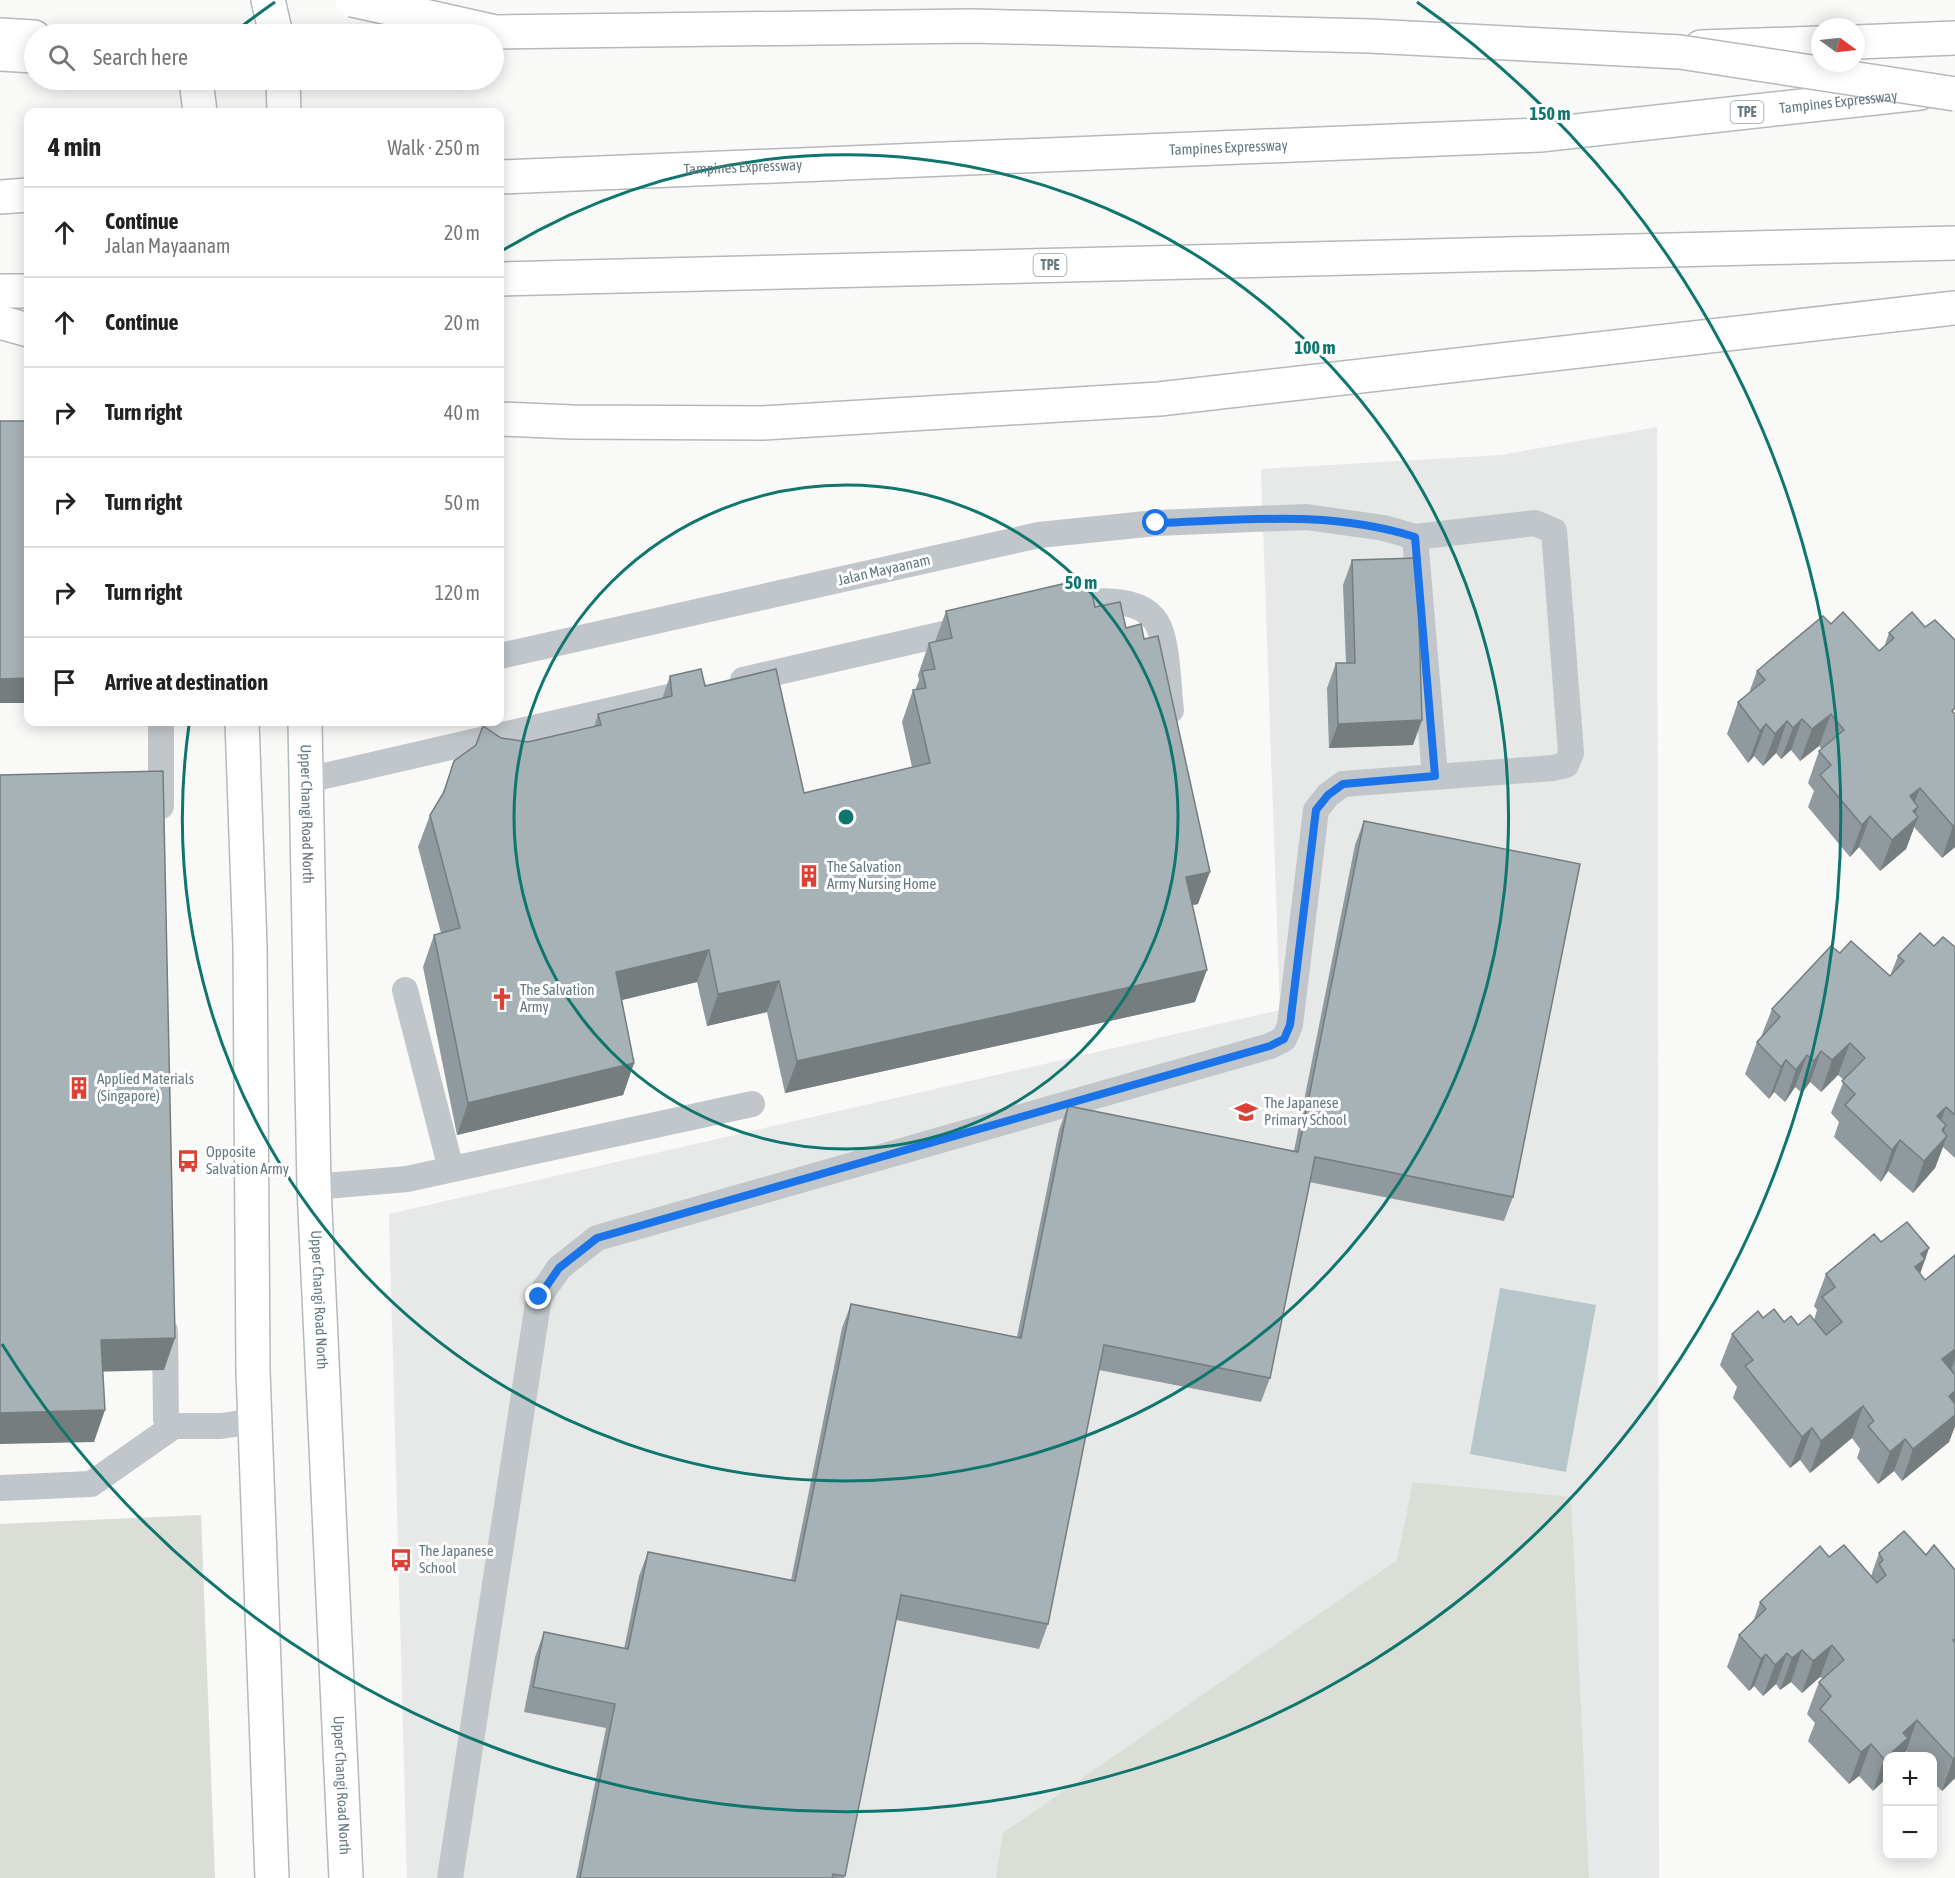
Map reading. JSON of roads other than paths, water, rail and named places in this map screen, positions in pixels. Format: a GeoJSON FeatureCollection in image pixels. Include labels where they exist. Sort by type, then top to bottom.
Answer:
{"type":"FeatureCollection","features":[{"type":"Feature","properties":{"kind":"main road"},"geometry":{"type":"LineString","coordinates":[[268,0],[274,24]]}},
{"type":"Feature","properties":{"kind":"main road"},"geometry":{"type":"LineString","coordinates":[[352,0],[443,24]]}},
{"type":"Feature","properties":{"kind":"main road"},"geometry":{"type":"LineString","coordinates":[[409,0],[460,24]]}},
{"type":"Feature","properties":{"kind":"main road"},"geometry":{"type":"LineString","coordinates":[[504,35],[972,26],[1382,37],[1680,51],[1955,94]]}},
{"type":"Feature","properties":{"kind":"main road"},"geometry":{"type":"LineString","coordinates":[[504,35],[956,27],[1370,36],[1681,48],[1811,43]]}},
{"type":"Feature","properties":{"kind":"main road"},"geometry":{"type":"LineString","coordinates":[[0,35],[24,36]]}},
{"type":"Feature","properties":{"kind":"main road"},"geometry":{"type":"LineString","coordinates":[[1865,42],[1955,38]]}},
{"type":"Feature","properties":{"kind":"main road"},"geometry":{"type":"LineString","coordinates":[[0,54],[24,55]]}},
{"type":"Feature","properties":{"kind":"main road"},"geometry":{"type":"LineString","coordinates":[[197,90],[200,108]]}},
{"type":"Feature","properties":{"kind":"main road"},"geometry":{"type":"LineString","coordinates":[[283,90],[284,108]]}},
{"type":"Feature","properties":{"kind":"main road","name":"Tampines Expressway"},"geometry":{"type":"LineString","coordinates":[[504,177],[1540,135],[1955,90]]}},
{"type":"Feature","properties":{"kind":"main road"},"geometry":{"type":"LineString","coordinates":[[0,197],[24,195]]}},
{"type":"Feature","properties":{"kind":"main road","name":"TPE"},"geometry":{"type":"LineString","coordinates":[[504,279],[1955,243]]}},
{"type":"Feature","properties":{"kind":"main road"},"geometry":{"type":"LineString","coordinates":[[0,291],[24,291]]}},
{"type":"Feature","properties":{"kind":"main road"},"geometry":{"type":"LineString","coordinates":[[504,420],[764,423],[1159,399],[1955,308]]}},
{"type":"Feature","properties":{"kind":"main road"},"geometry":{"type":"LineString","coordinates":[[0,322],[24,329]]}},
{"type":"Feature","properties":{"kind":"main road"},"geometry":{"type":"LineString","coordinates":[[242,726],[250,946],[255,1420],[272,1878]]}},
{"type":"Feature","properties":{"kind":"main road","name":"Upper Changi Road North"},"geometry":{"type":"LineString","coordinates":[[305,726],[315,1187],[346,1878]]}},
{"type":"Feature","properties":{"kind":"lane","name":"Jalan Mayaanam"},"geometry":{"type":"LineString","coordinates":[[504,655],[1039,535],[1156,523],[1306,517],[1357,523],[1415,537]]}},
{"type":"Feature","properties":{"kind":"lane"},"geometry":{"type":"LineString","coordinates":[[450,1878],[539,1297],[559,1268],[597,1238],[1258,1050],[1284,1039],[1290,1025],[1316,810],[1328,795],[1343,784],[1553,768],[1566,765],[1572,753],[1554,531],[1535,523],[1415,537],[1435,776]]}},
{"type":"Feature","properties":{"kind":"lane"},"geometry":{"type":"LineString","coordinates":[[1038,612],[1099,600],[1129,604],[1153,616],[1160,629],[1163,643],[1172,721]]}},
{"type":"Feature","properties":{"kind":"lane"},"geometry":{"type":"LineString","coordinates":[[307,780],[993,622]]}},
{"type":"Feature","properties":{"kind":"lane"},"geometry":{"type":"LineString","coordinates":[[161,726],[162,829]]}},
{"type":"Feature","properties":{"kind":"lane"},"geometry":{"type":"LineString","coordinates":[[405,990],[451,1169]]}},
{"type":"Feature","properties":{"kind":"lane"},"geometry":{"type":"LineString","coordinates":[[315,1187],[407,1179],[752,1104]]}},
{"type":"Feature","properties":{"kind":"lane"},"geometry":{"type":"LineString","coordinates":[[165,1311],[166,1419],[174,1426]]}},
{"type":"Feature","properties":{"kind":"lane"},"geometry":{"type":"LineString","coordinates":[[0,1488],[91,1484],[174,1426],[221,1426],[255,1420]]}},
{"type":"Feature","properties":{"kind":"place","name":"The Salvation Army Nursing Home"},"geometry":{"type":"Point","coordinates":[809,876]}},
{"type":"Feature","properties":{"kind":"place","name":"The Salvation Army"},"geometry":{"type":"Point","coordinates":[502,999]}},
{"type":"Feature","properties":{"kind":"place","name":"Applied Materials (Singapore)"},"geometry":{"type":"Point","coordinates":[79,1088]}},
{"type":"Feature","properties":{"kind":"place","name":"The Japanese Primary School"},"geometry":{"type":"Point","coordinates":[1246,1112]}},
{"type":"Feature","properties":{"kind":"place","name":"Opposite Salvation Army"},"geometry":{"type":"Point","coordinates":[188,1161]}},
{"type":"Feature","properties":{"kind":"place","name":"The Japanese School"},"geometry":{"type":"Point","coordinates":[401,1560]}}]}
